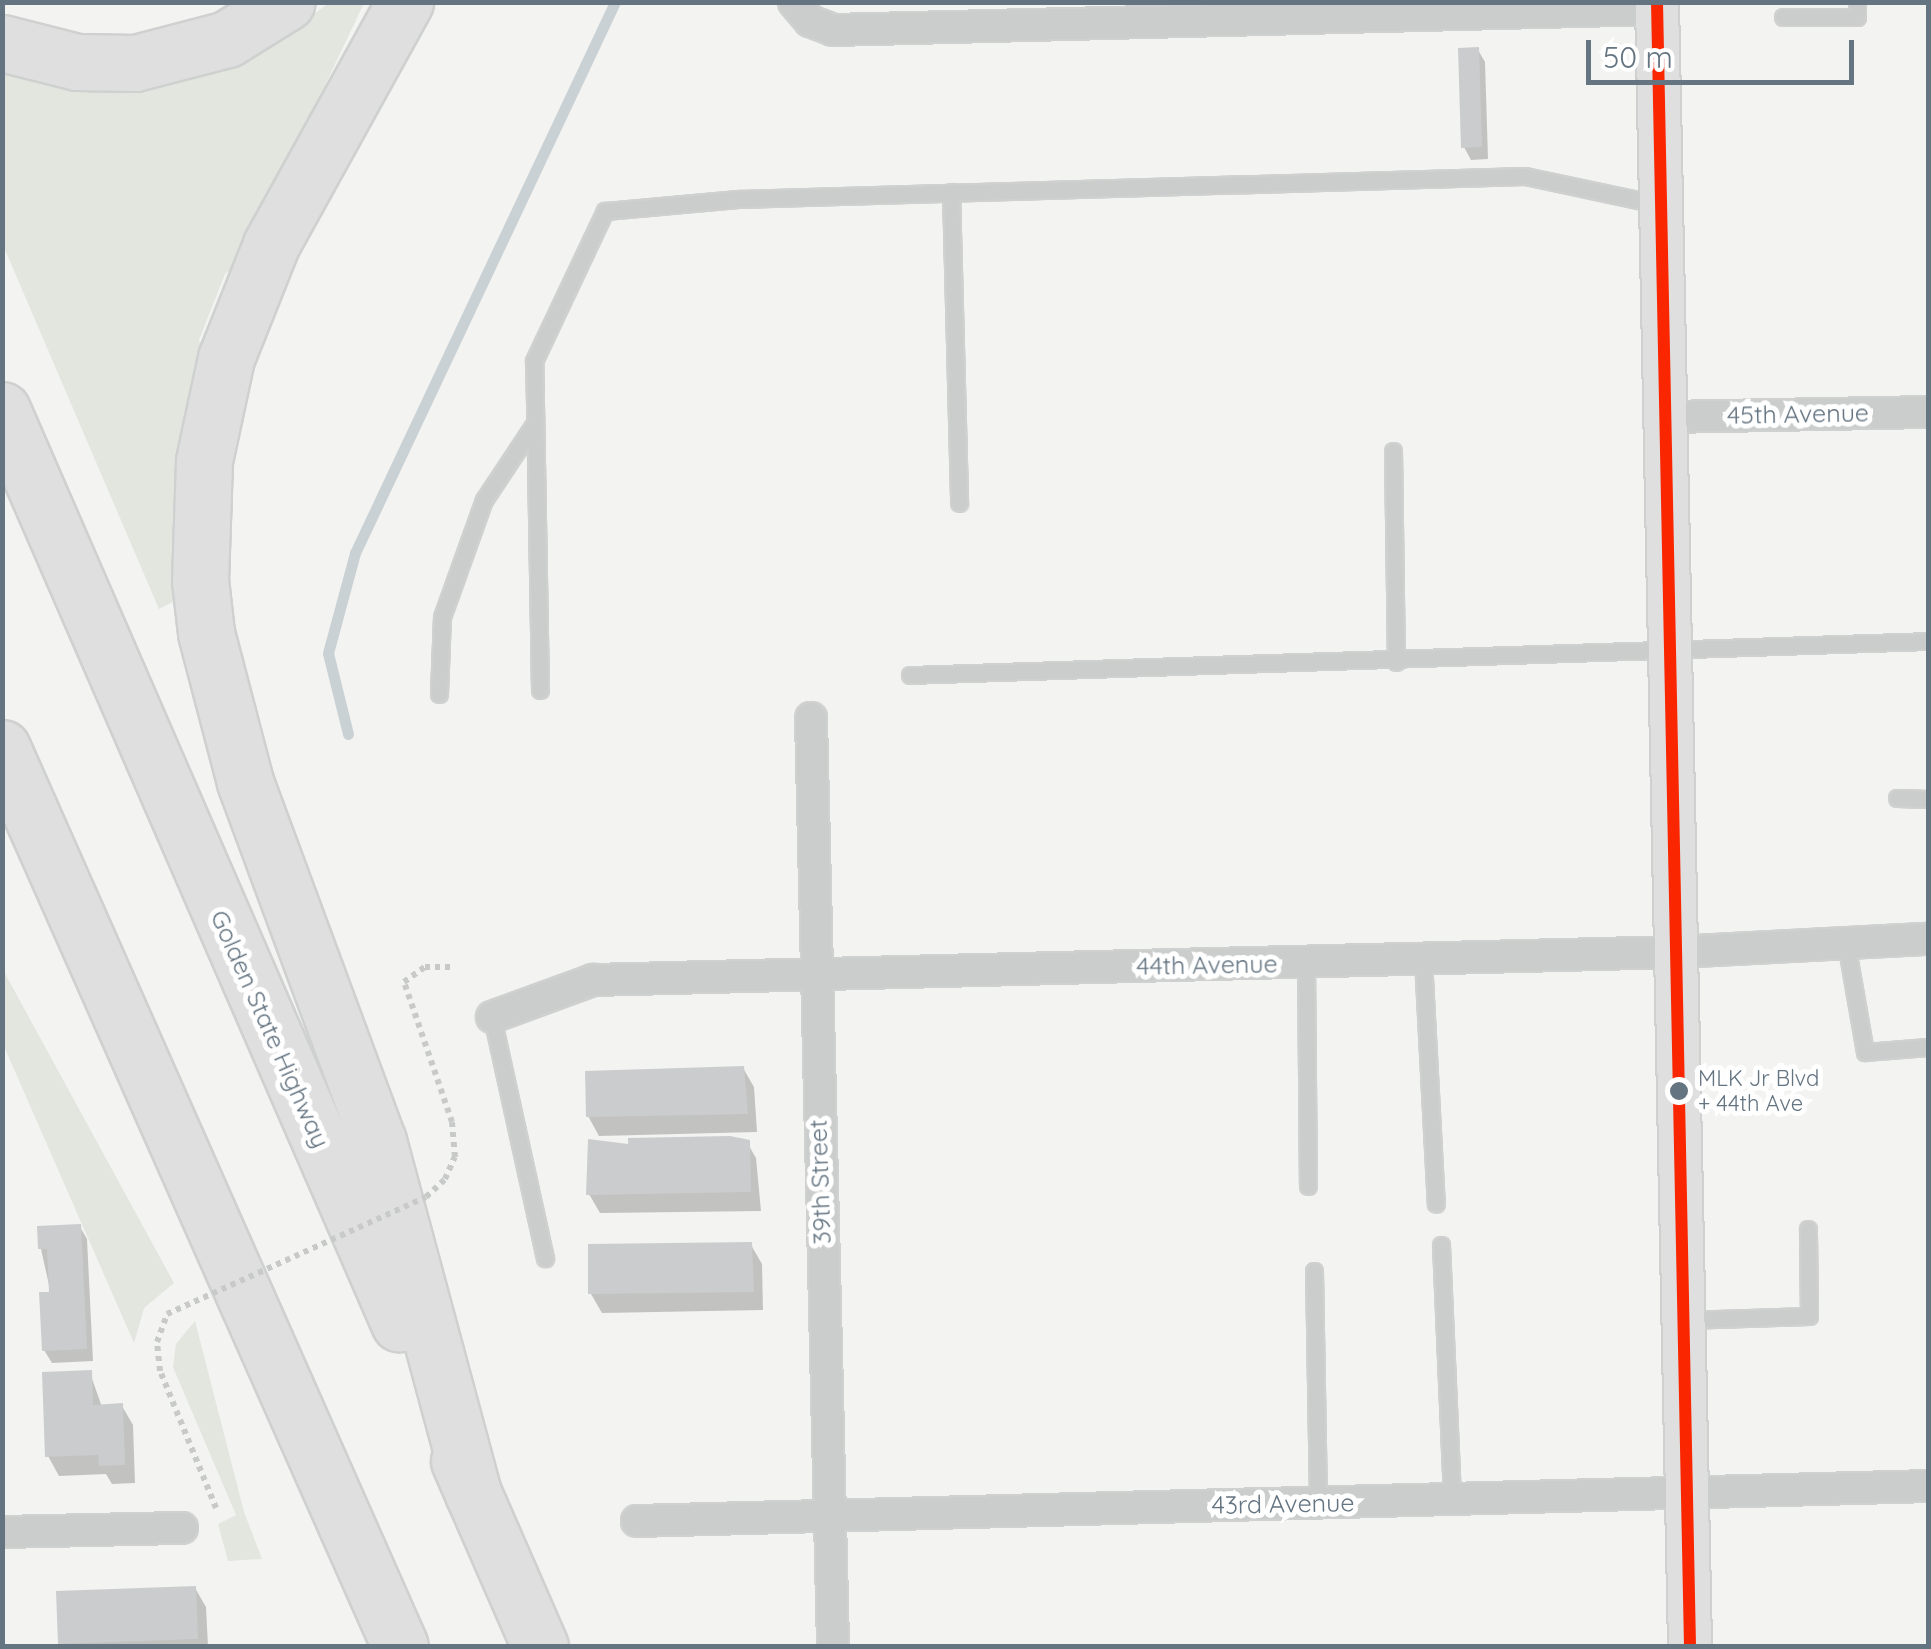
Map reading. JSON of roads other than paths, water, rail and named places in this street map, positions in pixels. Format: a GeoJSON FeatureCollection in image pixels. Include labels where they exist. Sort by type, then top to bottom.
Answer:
{"type":"FeatureCollection","features":[{"type":"Feature","properties":{"kind":"highway"},"geometry":{"type":"LineString","coordinates":[[2,43],[77,62],[134,63],[228,39],[287,2]]}},
{"type":"Feature","properties":{"kind":"highway"},"geometry":{"type":"LineString","coordinates":[[405,2],[270,245],[226,358],[204,461],[200,580],[206,633],[246,782],[378,1141],[473,1494]]}},
{"type":"Feature","properties":{"kind":"highway","name":"Golden State Highway"},"geometry":{"type":"LineString","coordinates":[[2,410],[540,1646]]}},
{"type":"Feature","properties":{"kind":"highway"},"geometry":{"type":"LineString","coordinates":[[2,748],[400,1646]]}},
{"type":"Feature","properties":{"kind":"highway"},"geometry":{"type":"LineString","coordinates":[[2,799],[96,962]]}},
{"type":"Feature","properties":{"kind":"street"},"geometry":{"type":"LineString","coordinates":[[794,2],[810,21],[832,30],[1657,6],[1690,1646]]}},
{"type":"Feature","properties":{"kind":"street","name":"45th Avenue"},"geometry":{"type":"LineString","coordinates":[[1668,417],[1928,412]]}},
{"type":"Feature","properties":{"kind":"street","name":"39th Street"},"geometry":{"type":"LineString","coordinates":[[811,718],[814,975],[833,1646]]}},
{"type":"Feature","properties":{"kind":"street","name":"44th Avenue"},"geometry":{"type":"LineString","coordinates":[[492,1016],[593,980],[1677,952],[1928,939]]}},
{"type":"Feature","properties":{"kind":"street","name":"43rd Avenue"},"geometry":{"type":"LineString","coordinates":[[636,1521],[1928,1486]]}},
{"type":"Feature","properties":{"kind":"street"},"geometry":{"type":"LineString","coordinates":[[2,1532],[182,1528]]}},
{"type":"Feature","properties":{"kind":"lane"},"geometry":{"type":"LineString","coordinates":[[1783,17],[1857,17],[1856,2]]}},
{"type":"Feature","properties":{"kind":"lane"},"geometry":{"type":"LineString","coordinates":[[540,690],[534,361],[605,211],[952,192],[1525,176],[1662,205]]}},
{"type":"Feature","properties":{"kind":"lane"},"geometry":{"type":"LineString","coordinates":[[952,192],[959,503]]}},
{"type":"Feature","properties":{"kind":"lane"},"geometry":{"type":"LineString","coordinates":[[439,694],[442,617],[484,500],[535,424]]}},
{"type":"Feature","properties":{"kind":"lane"},"geometry":{"type":"LineString","coordinates":[[1393,451],[1396,662]]}},
{"type":"Feature","properties":{"kind":"lane"},"geometry":{"type":"LineString","coordinates":[[910,675],[1396,662],[1928,641]]}},
{"type":"Feature","properties":{"kind":"lane"},"geometry":{"type":"LineString","coordinates":[[1897,798],[1928,798]]}},
{"type":"Feature","properties":{"kind":"lane"},"geometry":{"type":"LineString","coordinates":[[1846,943],[1864,1052],[1928,1047]]}},
{"type":"Feature","properties":{"kind":"lane"},"geometry":{"type":"LineString","coordinates":[[1423,959],[1436,1204]]}},
{"type":"Feature","properties":{"kind":"lane"},"geometry":{"type":"LineString","coordinates":[[1306,962],[1308,1186]]}},
{"type":"Feature","properties":{"kind":"lane"},"geometry":{"type":"LineString","coordinates":[[492,1016],[545,1258]]}},
{"type":"Feature","properties":{"kind":"lane"},"geometry":{"type":"LineString","coordinates":[[1681,1320],[1809,1316],[1808,1228]]}},
{"type":"Feature","properties":{"kind":"lane"},"geometry":{"type":"LineString","coordinates":[[1441,1245],[1452,1500]]}},
{"type":"Feature","properties":{"kind":"lane"},"geometry":{"type":"LineString","coordinates":[[1314,1271],[1318,1503]]}},
{"type":"Feature","properties":{"kind":"waterway"},"geometry":{"type":"LineString","coordinates":[[348,734],[328,653],[355,553],[615,2]]}},
{"type":"Feature","properties":{"kind":"place","name":"MLK Jr Blvd + 44th Ave"},"geometry":{"type":"Point","coordinates":[1679,1091]}}]}
